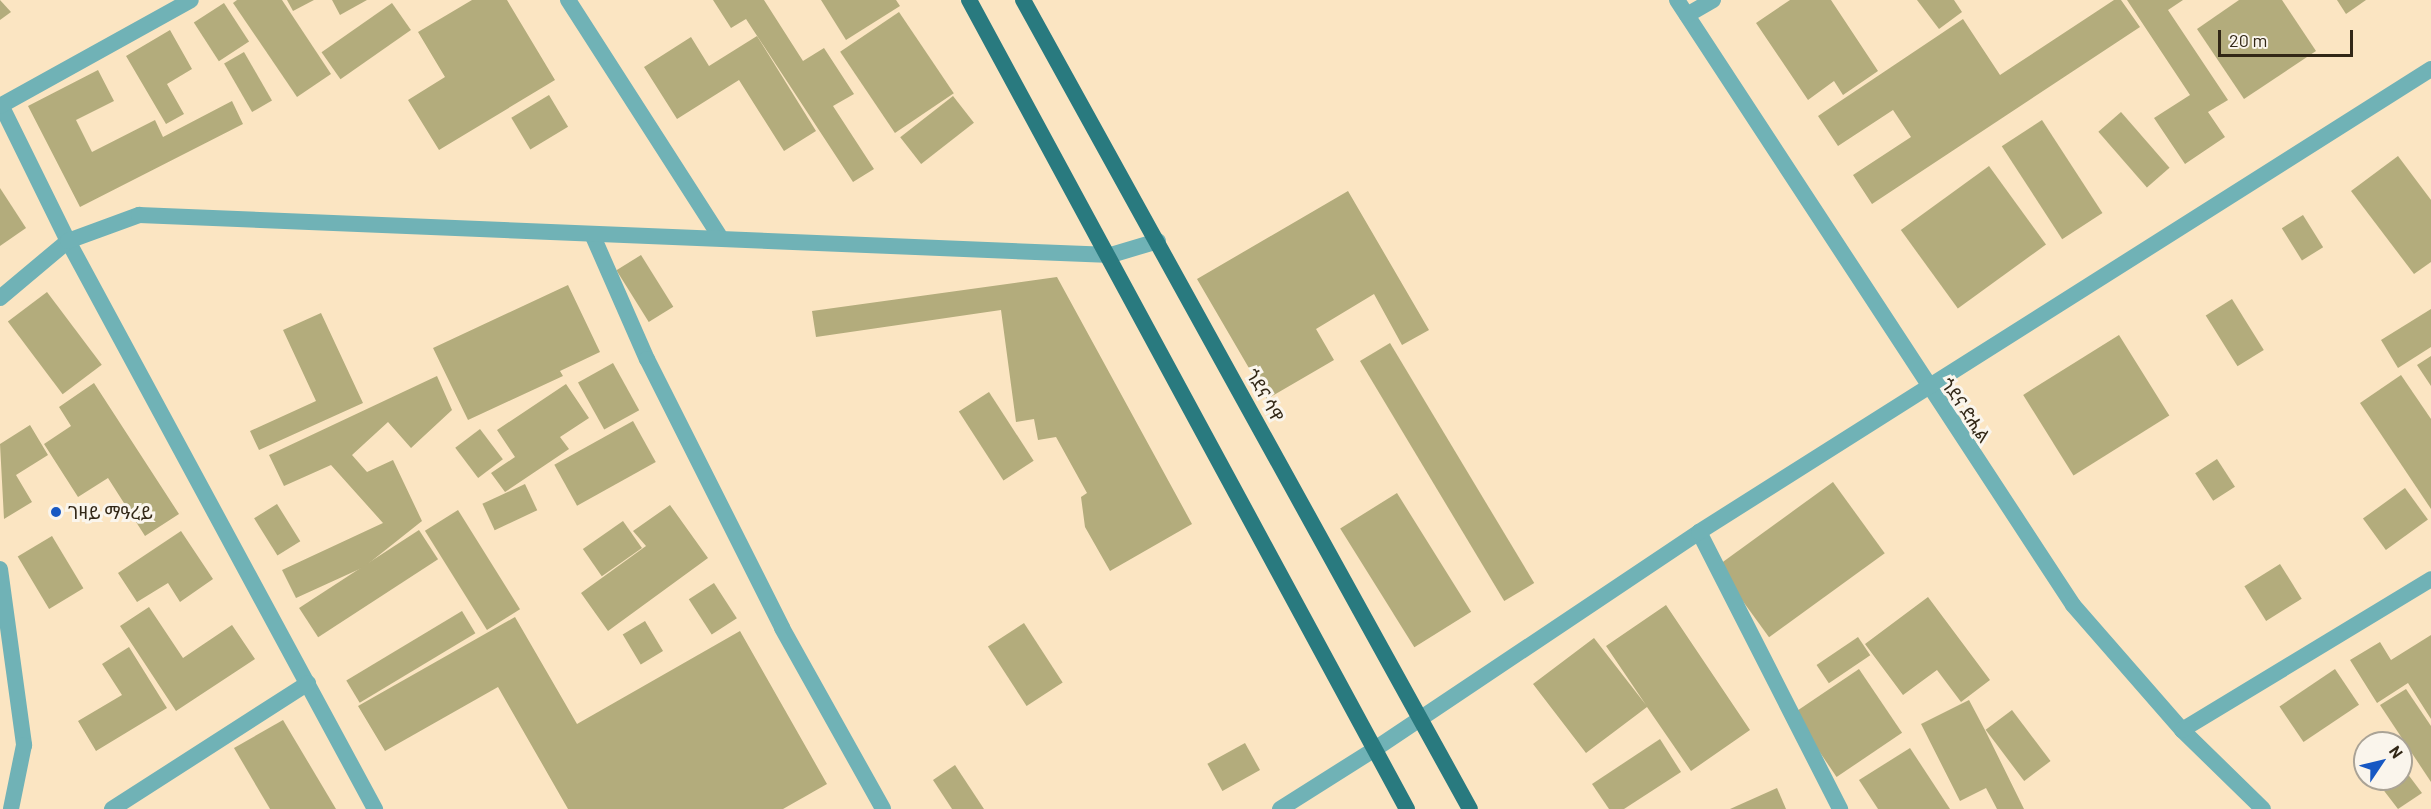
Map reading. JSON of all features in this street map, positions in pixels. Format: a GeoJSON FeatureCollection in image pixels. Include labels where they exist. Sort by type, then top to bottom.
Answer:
{"type":"FeatureCollection","features":[{"type":"Feature","properties":{"kind":"main road"},"geometry":{"type":"LineString","coordinates":[[969,0],[1111,255],[1407,809]]}},
{"type":"Feature","properties":{"kind":"main road","name":"ጎደና ሳዋ"},"geometry":{"type":"LineString","coordinates":[[1023,0],[1470,809]]}},
{"type":"Feature","properties":{"kind":"street"},"geometry":{"type":"LineString","coordinates":[[191,0],[1,106],[68,242],[375,809]]}},
{"type":"Feature","properties":{"kind":"street"},"geometry":{"type":"LineString","coordinates":[[568,0],[719,235]]}},
{"type":"Feature","properties":{"kind":"street","name":"ጎደና ድሒል"},"geometry":{"type":"LineString","coordinates":[[1677,0],[1928,387],[2073,605],[2182,730],[2264,809]]}},
{"type":"Feature","properties":{"kind":"street"},"geometry":{"type":"LineString","coordinates":[[1687,15],[1713,0]]}},
{"type":"Feature","properties":{"kind":"street"},"geometry":{"type":"LineString","coordinates":[[1280,809],[1375,749],[1699,532],[2431,69]]}},
{"type":"Feature","properties":{"kind":"street"},"geometry":{"type":"LineString","coordinates":[[0,298],[68,242],[139,214],[592,234],[719,235],[1111,255],[1158,241]]}},
{"type":"Feature","properties":{"kind":"street"},"geometry":{"type":"LineString","coordinates":[[592,234],[647,359],[782,628],[883,809]]}},
{"type":"Feature","properties":{"kind":"street"},"geometry":{"type":"LineString","coordinates":[[1699,532],[1840,809]]}},
{"type":"Feature","properties":{"kind":"street"},"geometry":{"type":"LineString","coordinates":[[0,569],[24,745],[11,809]]}},
{"type":"Feature","properties":{"kind":"street"},"geometry":{"type":"LineString","coordinates":[[2182,730],[2431,579]]}},
{"type":"Feature","properties":{"kind":"street"},"geometry":{"type":"LineString","coordinates":[[112,809],[308,683]]}},
{"type":"Feature","properties":{"kind":"building"},"geometry":{"type":"Polygon","coordinates":[[[0,0],[11,12],[0,20],[0,0]]]}},
{"type":"Feature","properties":{"kind":"building"},"geometry":{"type":"Polygon","coordinates":[[[237,0],[282,0],[331,74],[297,97],[233,3],[237,0]]]}},
{"type":"Feature","properties":{"kind":"building"},"geometry":{"type":"Polygon","coordinates":[[[287,0],[314,0],[293,11],[287,0]]]}},
{"type":"Feature","properties":{"kind":"building"},"geometry":{"type":"Polygon","coordinates":[[[332,0],[367,0],[340,15],[332,0]]]}},
{"type":"Feature","properties":{"kind":"building"},"geometry":{"type":"Polygon","coordinates":[[[472,0],[507,0],[555,80],[439,150],[408,100],[445,77],[418,32],[472,0]]]}},
{"type":"Feature","properties":{"kind":"building"},"geometry":{"type":"Polygon","coordinates":[[[713,0],[764,0],[803,61],[824,48],[854,94],[833,106],[874,169],[853,182],[746,19],[731,28],[713,0]]]}},
{"type":"Feature","properties":{"kind":"building"},"geometry":{"type":"Polygon","coordinates":[[[821,0],[896,0],[900,6],[846,40],[821,0]]]}},
{"type":"Feature","properties":{"kind":"building"},"geometry":{"type":"Polygon","coordinates":[[[1790,0],[1831,0],[1878,71],[1843,95],[1834,81],[1808,100],[1756,23],[1790,0]]]}},
{"type":"Feature","properties":{"kind":"building"},"geometry":{"type":"Polygon","coordinates":[[[1917,0],[1954,0],[1962,12],[1939,29],[1917,0]]]}},
{"type":"Feature","properties":{"kind":"building"},"geometry":{"type":"Polygon","coordinates":[[[2114,0],[2121,0],[2140,27],[1872,204],[1853,175],[1911,137],[1893,110],[1838,146],[1818,116],[1963,19],[2000,75],[2114,0]]]}},
{"type":"Feature","properties":{"kind":"building"},"geometry":{"type":"Polygon","coordinates":[[[2127,0],[2183,0],[2168,10],[2228,100],[2208,112],[2225,137],[2185,164],[2154,118],[2190,95],[2127,0]]]}},
{"type":"Feature","properties":{"kind":"building"},"geometry":{"type":"Polygon","coordinates":[[[2239,0],[2282,0],[2316,51],[2244,99],[2197,29],[2239,0]]]}},
{"type":"Feature","properties":{"kind":"building"},"geometry":{"type":"Polygon","coordinates":[[[2337,0],[2366,0],[2346,14],[2337,0]]]}},
{"type":"Feature","properties":{"kind":"building"},"geometry":{"type":"Polygon","coordinates":[[[224,3],[249,42],[219,61],[194,23],[224,3]]]}},
{"type":"Feature","properties":{"kind":"building"},"geometry":{"type":"Polygon","coordinates":[[[392,3],[411,30],[340,79],[322,52],[392,3]]]}},
{"type":"Feature","properties":{"kind":"building"},"geometry":{"type":"Polygon","coordinates":[[[899,12],[954,93],[895,133],[840,52],[899,12]]]}},
{"type":"Feature","properties":{"kind":"building"},"geometry":{"type":"Polygon","coordinates":[[[170,30],[192,69],[167,84],[184,114],[166,124],[126,56],[170,30]]]}},
{"type":"Feature","properties":{"kind":"building"},"geometry":{"type":"Polygon","coordinates":[[[757,36],[816,131],[784,151],[739,80],[677,119],[644,67],[691,37],[709,66],[757,36]]]}},
{"type":"Feature","properties":{"kind":"building"},"geometry":{"type":"Polygon","coordinates":[[[244,52],[272,100],[252,112],[224,64],[244,52]]]}},
{"type":"Feature","properties":{"kind":"building"},"geometry":{"type":"Polygon","coordinates":[[[98,70],[114,101],[76,120],[92,152],[155,120],[163,137],[232,101],[243,124],[80,207],[28,106],[98,70]]]}},
{"type":"Feature","properties":{"kind":"building"},"geometry":{"type":"Polygon","coordinates":[[[549,95],[568,127],[530,149],[511,118],[549,95]]]}},
{"type":"Feature","properties":{"kind":"building"},"geometry":{"type":"Polygon","coordinates":[[[953,96],[974,123],[921,164],[900,137],[953,96]]]}},
{"type":"Feature","properties":{"kind":"building"},"geometry":{"type":"Polygon","coordinates":[[[2121,112],[2170,168],[2147,188],[2098,132],[2121,112]]]}},
{"type":"Feature","properties":{"kind":"building"},"geometry":{"type":"Polygon","coordinates":[[[2042,120],[2102,213],[2062,239],[2002,146],[2042,120]]]}},
{"type":"Feature","properties":{"kind":"building"},"geometry":{"type":"Polygon","coordinates":[[[2398,156],[2431,200],[2431,262],[2414,274],[2351,191],[2398,156]]]}},
{"type":"Feature","properties":{"kind":"building"},"geometry":{"type":"Polygon","coordinates":[[[1989,166],[2046,244],[1958,309],[1901,230],[1989,166]]]}},
{"type":"Feature","properties":{"kind":"building"},"geometry":{"type":"Polygon","coordinates":[[[0,188],[26,228],[0,246],[0,188]]]}},
{"type":"Feature","properties":{"kind":"building"},"geometry":{"type":"Polygon","coordinates":[[[1348,191],[1429,330],[1402,345],[1374,294],[1316,329],[1334,360],[1267,399],[1197,279],[1348,191]]]}},
{"type":"Feature","properties":{"kind":"building"},"geometry":{"type":"Polygon","coordinates":[[[2303,215],[2323,247],[2302,260],[2282,228],[2303,215]]]}},
{"type":"Feature","properties":{"kind":"building"},"geometry":{"type":"Polygon","coordinates":[[[641,255],[673,307],[649,322],[616,270],[641,255]]]}},
{"type":"Feature","properties":{"kind":"building"},"geometry":{"type":"Polygon","coordinates":[[[1057,277],[1192,524],[1110,571],[1085,527],[1081,497],[1087,493],[1056,437],[1038,440],[1034,419],[1016,422],[1001,310],[816,337],[812,311],[1057,277]]]}},
{"type":"Feature","properties":{"kind":"building"},"geometry":{"type":"Polygon","coordinates":[[[568,285],[600,352],[560,371],[563,376],[468,420],[433,348],[568,285]]]}},
{"type":"Feature","properties":{"kind":"building"},"geometry":{"type":"Polygon","coordinates":[[[47,292],[102,365],[63,394],[8,321],[47,292]]]}},
{"type":"Feature","properties":{"kind":"building"},"geometry":{"type":"Polygon","coordinates":[[[2232,299],[2264,350],[2238,366],[2206,315],[2232,299]]]}},
{"type":"Feature","properties":{"kind":"building"},"geometry":{"type":"Polygon","coordinates":[[[2431,309],[2431,347],[2398,368],[2381,340],[2431,309]]]}},
{"type":"Feature","properties":{"kind":"building"},"geometry":{"type":"Polygon","coordinates":[[[321,313],[363,403],[259,450],[250,431],[316,401],[283,330],[321,313]]]}},
{"type":"Feature","properties":{"kind":"building"},"geometry":{"type":"Polygon","coordinates":[[[2119,335],[2169,416],[2074,475],[2023,395],[2119,335]]]}},
{"type":"Feature","properties":{"kind":"building"},"geometry":{"type":"Polygon","coordinates":[[[1390,343],[1534,583],[1504,601],[1360,361],[1390,343]]]}},
{"type":"Feature","properties":{"kind":"building"},"geometry":{"type":"Polygon","coordinates":[[[2431,356],[2431,386],[2417,365],[2431,356]]]}},
{"type":"Feature","properties":{"kind":"building"},"geometry":{"type":"Polygon","coordinates":[[[613,363],[639,410],[604,430],[578,382],[613,363]]]}},
{"type":"Feature","properties":{"kind":"building"},"geometry":{"type":"Polygon","coordinates":[[[2401,375],[2431,419],[2431,509],[2360,403],[2401,375]]]}},
{"type":"Feature","properties":{"kind":"building"},"geometry":{"type":"Polygon","coordinates":[[[437,376],[452,410],[411,448],[388,422],[352,455],[367,472],[393,460],[422,521],[364,567],[296,598],[282,570],[383,523],[331,465],[284,486],[269,455],[437,376]]]}},
{"type":"Feature","properties":{"kind":"building"},"geometry":{"type":"Polygon","coordinates":[[[94,383],[179,514],[145,536],[108,478],[78,497],[44,444],[71,426],[59,407],[94,383]]]}},
{"type":"Feature","properties":{"kind":"building"},"geometry":{"type":"Polygon","coordinates":[[[566,384],[589,418],[560,437],[569,449],[505,492],[491,473],[515,457],[497,430],[566,384]]]}},
{"type":"Feature","properties":{"kind":"building"},"geometry":{"type":"Polygon","coordinates":[[[989,392],[1034,461],[1003,480],[959,412],[989,392]]]}},
{"type":"Feature","properties":{"kind":"building"},"geometry":{"type":"Polygon","coordinates":[[[633,421],[656,462],[577,506],[554,465],[633,421]]]}},
{"type":"Feature","properties":{"kind":"building"},"geometry":{"type":"Polygon","coordinates":[[[30,425],[48,455],[16,475],[32,502],[4,519],[0,444],[30,425]]]}},
{"type":"Feature","properties":{"kind":"building"},"geometry":{"type":"Polygon","coordinates":[[[480,429],[503,459],[478,478],[455,448],[480,429]]]}},
{"type":"Feature","properties":{"kind":"building"},"geometry":{"type":"Polygon","coordinates":[[[2217,459],[2235,487],[2213,501],[2195,473],[2217,459]]]}},
{"type":"Feature","properties":{"kind":"building"},"geometry":{"type":"Polygon","coordinates":[[[1833,482],[1885,553],[1769,637],[1717,566],[1833,482]]]}},
{"type":"Feature","properties":{"kind":"building"},"geometry":{"type":"Polygon","coordinates":[[[525,484],[537,510],[495,530],[482,504],[525,484]]]}},
{"type":"Feature","properties":{"kind":"building"},"geometry":{"type":"Polygon","coordinates":[[[2405,488],[2428,520],[2386,550],[2363,519],[2405,488]]]}},
{"type":"Feature","properties":{"kind":"building"},"geometry":{"type":"Polygon","coordinates":[[[1397,493],[1471,612],[1414,647],[1340,529],[1397,493]]]}},
{"type":"Feature","properties":{"kind":"building"},"geometry":{"type":"Polygon","coordinates":[[[277,504],[300,541],[277,556],[254,518],[277,504]]]}},
{"type":"Feature","properties":{"kind":"building"},"geometry":{"type":"Polygon","coordinates":[[[670,505],[708,558],[608,631],[581,593],[646,546],[633,531],[670,505]]]}},
{"type":"Feature","properties":{"kind":"building"},"geometry":{"type":"Polygon","coordinates":[[[458,510],[520,609],[487,630],[425,531],[458,510]]]}},
{"type":"Feature","properties":{"kind":"building"},"geometry":{"type":"Polygon","coordinates":[[[623,521],[642,548],[602,576],[583,549],[623,521]]]}},
{"type":"Feature","properties":{"kind":"building"},"geometry":{"type":"Polygon","coordinates":[[[419,530],[438,559],[318,637],[299,608],[419,530]]]}},
{"type":"Feature","properties":{"kind":"building"},"geometry":{"type":"Polygon","coordinates":[[[181,531],[213,579],[180,602],[168,583],[137,602],[118,573],[181,531]]]}},
{"type":"Feature","properties":{"kind":"building"},"geometry":{"type":"Polygon","coordinates":[[[52,536],[83,588],[49,609],[18,557],[52,536]]]}},
{"type":"Feature","properties":{"kind":"building"},"geometry":{"type":"Polygon","coordinates":[[[2280,564],[2302,599],[2266,621],[2244,586],[2280,564]]]}},
{"type":"Feature","properties":{"kind":"building"},"geometry":{"type":"Polygon","coordinates":[[[714,583],[737,618],[712,635],[689,599],[714,583]]]}},
{"type":"Feature","properties":{"kind":"building"},"geometry":{"type":"Polygon","coordinates":[[[1928,597],[1990,680],[1961,702],[1937,670],[1903,695],[1865,644],[1928,597]]]}},
{"type":"Feature","properties":{"kind":"building"},"geometry":{"type":"Polygon","coordinates":[[[1666,605],[1750,730],[1691,771],[1647,707],[1586,753],[1533,684],[1594,638],[1646,705],[1606,646],[1666,605]]]}},
{"type":"Feature","properties":{"kind":"building"},"geometry":{"type":"Polygon","coordinates":[[[149,607],[183,658],[232,625],[255,659],[176,711],[120,626],[149,607]]]}},
{"type":"Feature","properties":{"kind":"building"},"geometry":{"type":"Polygon","coordinates":[[[462,611],[475,633],[360,703],[346,681],[462,611]]]}},
{"type":"Feature","properties":{"kind":"building"},"geometry":{"type":"Polygon","coordinates":[[[515,617],[577,724],[740,631],[827,784],[783,809],[568,809],[498,687],[385,751],[358,706],[515,617]]]}},
{"type":"Feature","properties":{"kind":"building"},"geometry":{"type":"Polygon","coordinates":[[[645,621],[663,651],[641,664],[623,634],[645,621]]]}},
{"type":"Feature","properties":{"kind":"building"},"geometry":{"type":"Polygon","coordinates":[[[1024,623],[1063,683],[1027,706],[988,646],[1024,623]]]}},
{"type":"Feature","properties":{"kind":"building"},"geometry":{"type":"Polygon","coordinates":[[[2431,635],[2431,719],[2408,683],[2377,703],[2350,660],[2380,642],[2391,660],[2431,635]]]}},
{"type":"Feature","properties":{"kind":"building"},"geometry":{"type":"Polygon","coordinates":[[[1858,637],[1870,655],[1829,683],[1817,665],[1858,637]]]}},
{"type":"Feature","properties":{"kind":"building"},"geometry":{"type":"Polygon","coordinates":[[[129,647],[167,708],[96,751],[78,721],[122,695],[102,664],[129,647]]]}},
{"type":"Feature","properties":{"kind":"building"},"geometry":{"type":"Polygon","coordinates":[[[1859,669],[1902,733],[1837,777],[1794,713],[1859,669]]]}},
{"type":"Feature","properties":{"kind":"building"},"geometry":{"type":"Polygon","coordinates":[[[2335,669],[2359,705],[2303,742],[2279,706],[2335,669]]]}},
{"type":"Feature","properties":{"kind":"building"},"geometry":{"type":"Polygon","coordinates":[[[2406,689],[2431,726],[2431,782],[2413,755],[2413,731],[2397,731],[2380,705],[2406,689]]]}},
{"type":"Feature","properties":{"kind":"building"},"geometry":{"type":"Polygon","coordinates":[[[1969,700],[2024,809],[1997,809],[1986,788],[1960,801],[1921,724],[1969,700]]]}},
{"type":"Feature","properties":{"kind":"building"},"geometry":{"type":"Polygon","coordinates":[[[2012,710],[2051,761],[2024,781],[1986,730],[2012,710]]]}},
{"type":"Feature","properties":{"kind":"building"},"geometry":{"type":"Polygon","coordinates":[[[283,720],[336,809],[270,809],[234,748],[283,720]]]}},
{"type":"Feature","properties":{"kind":"building"},"geometry":{"type":"Polygon","coordinates":[[[1660,739],[1681,772],[1624,809],[1609,809],[1592,784],[1660,739]]]}},
{"type":"Feature","properties":{"kind":"building"},"geometry":{"type":"Polygon","coordinates":[[[1245,743],[1260,770],[1222,791],[1207,764],[1245,743]]]}},
{"type":"Feature","properties":{"kind":"building"},"geometry":{"type":"Polygon","coordinates":[[[1910,748],[1950,809],[1878,809],[1859,780],[1910,748]]]}},
{"type":"Feature","properties":{"kind":"building"},"geometry":{"type":"Polygon","coordinates":[[[955,765],[984,809],[952,809],[933,780],[955,765]]]}},
{"type":"Feature","properties":{"kind":"building"},"geometry":{"type":"Polygon","coordinates":[[[2413,781],[2422,793],[2398,809],[2384,791],[2413,791],[2413,781]]]}},
{"type":"Feature","properties":{"kind":"building"},"geometry":{"type":"Polygon","coordinates":[[[1777,788],[1786,809],[1730,809],[1777,788]]]}},
{"type":"Feature","properties":{"kind":"place","name":"ገዛይ ማዓረይ"},"geometry":{"type":"Point","coordinates":[56,512]}}]}
